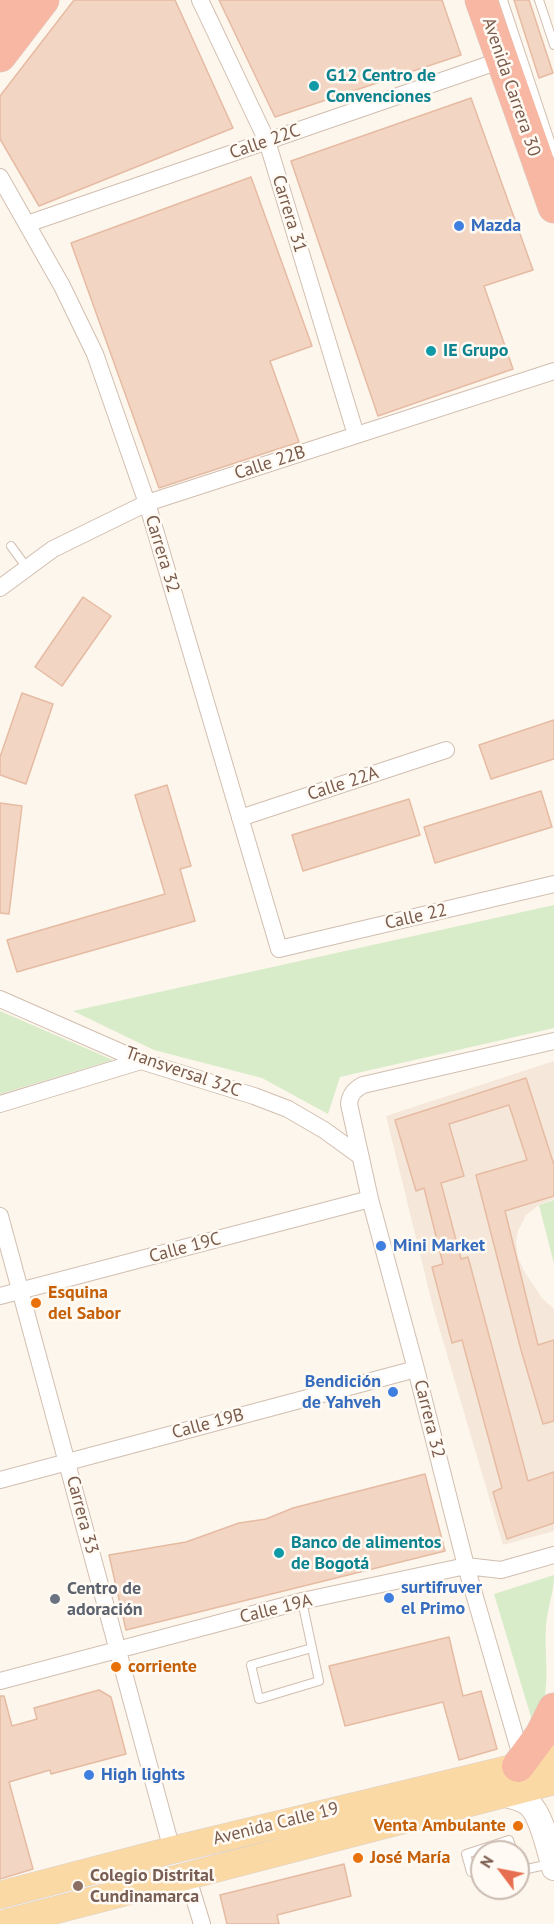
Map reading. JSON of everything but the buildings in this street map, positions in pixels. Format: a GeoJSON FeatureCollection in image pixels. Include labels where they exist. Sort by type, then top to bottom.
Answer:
{"type":"FeatureCollection","features":[{"type":"Feature","properties":{"kind":"highway"},"geometry":{"type":"LineString","coordinates":[[0,17],[21,0]]}},
{"type":"Feature","properties":{"kind":"highway"},"geometry":{"type":"LineString","coordinates":[[0,56],[43,0]]}},
{"type":"Feature","properties":{"kind":"highway","name":"Avenida Carrera 30"},"geometry":{"type":"LineString","coordinates":[[481,0],[554,207]]}},
{"type":"Feature","properties":{"kind":"highway"},"geometry":{"type":"LineString","coordinates":[[518,1758],[541,1735],[554,1709]]}},
{"type":"Feature","properties":{"kind":"main road","name":"Avenida Calle 19"},"geometry":{"type":"LineString","coordinates":[[0,1895],[518,1758],[554,1758]]}},
{"type":"Feature","properties":{"kind":"main road","name":"Avenida Calle 19"},"geometry":{"type":"LineString","coordinates":[[2,1924],[554,1781]]}},
{"type":"Feature","properties":{"kind":"street","name":"Carrera 31"},"geometry":{"type":"LineString","coordinates":[[200,0],[267,141],[357,435]]}},
{"type":"Feature","properties":{"kind":"street","name":"Calle 22C"},"geometry":{"type":"LineString","coordinates":[[27,224],[502,60]]}},
{"type":"Feature","properties":{"kind":"street","name":"Carrera 32"},"geometry":{"type":"LineString","coordinates":[[0,177],[62,286],[95,354],[147,503],[279,949]]}},
{"type":"Feature","properties":{"kind":"street","name":"Calle 22B"},"geometry":{"type":"LineString","coordinates":[[0,588],[53,549],[147,503],[554,371]]}},
{"type":"Feature","properties":{"kind":"street","name":"Calle 22A"},"geometry":{"type":"LineString","coordinates":[[240,818],[446,750]]}},
{"type":"Feature","properties":{"kind":"street","name":"Calle 22"},"geometry":{"type":"LineString","coordinates":[[279,949],[554,884]]}},
{"type":"Feature","properties":{"kind":"street","name":"Transversal 32C"},"geometry":{"type":"LineString","coordinates":[[0,999],[141,1061],[254,1096],[288,1110],[324,1130],[360,1156]]}},
{"type":"Feature","properties":{"kind":"street","name":"Carrera 32"},"geometry":{"type":"LineString","coordinates":[[518,1758],[369,1199],[349,1104],[356,1089],[370,1083],[554,1041]]}},
{"type":"Feature","properties":{"kind":"street"},"geometry":{"type":"LineString","coordinates":[[0,1104],[141,1061]]}},
{"type":"Feature","properties":{"kind":"street","name":"Calle 19C"},"geometry":{"type":"LineString","coordinates":[[0,1296],[369,1199]]}},
{"type":"Feature","properties":{"kind":"street","name":"Carrera 33"},"geometry":{"type":"LineString","coordinates":[[0,1216],[172,1850]]}},
{"type":"Feature","properties":{"kind":"street","name":"Calle 19B"},"geometry":{"type":"LineString","coordinates":[[0,1480],[416,1370]]}},
{"type":"Feature","properties":{"kind":"street","name":"Calle 19A"},"geometry":{"type":"LineString","coordinates":[[0,1681],[302,1601],[466,1566],[501,1570],[554,1555]]}},
{"type":"Feature","properties":{"kind":"street"},"geometry":{"type":"LineString","coordinates":[[501,1794],[519,1799],[534,1811],[553,1866]]}},
{"type":"Feature","properties":{"kind":"street"},"geometry":{"type":"LineString","coordinates":[[187,1875],[202,1924]]}},
{"type":"Feature","properties":{"kind":"lane"},"geometry":{"type":"LineString","coordinates":[[503,0],[554,153]]}},
{"type":"Feature","properties":{"kind":"lane"},"geometry":{"type":"LineString","coordinates":[[539,0],[554,45]]}},
{"type":"Feature","properties":{"kind":"lane"},"geometry":{"type":"LineString","coordinates":[[11,546],[27,568]]}},
{"type":"Feature","properties":{"kind":"lane"},"geometry":{"type":"LineString","coordinates":[[302,1601],[320,1681],[259,1699],[251,1665],[312,1648]]}},
{"type":"Feature","properties":{"kind":"lane"},"geometry":{"type":"LineString","coordinates":[[470,1852],[465,1854],[470,1869]]}},
{"type":"Feature","properties":{"kind":"lane"},"geometry":{"type":"LineString","coordinates":[[530,1869],[553,1866]]}},
{"type":"Feature","properties":{"kind":"shaded area"},"geometry":{"type":"Polygon","coordinates":[[[554,1061],[554,1199],[539,1205],[526,1215],[518,1231],[516,1242],[518,1257],[524,1271],[542,1298],[554,1309],[554,1531],[503,1545],[433,1307],[386,1116],[554,1061]]]}},
{"type":"Feature","properties":{"kind":"green space"},"geometry":{"type":"Polygon","coordinates":[[[554,905],[554,1028],[340,1077],[328,1114],[262,1078],[154,1050],[73,1011],[554,905]]]}},
{"type":"Feature","properties":{"kind":"green space"},"geometry":{"type":"Polygon","coordinates":[[[0,1011],[113,1060],[0,1094],[0,1011]]]}},
{"type":"Feature","properties":{"kind":"green space"},"geometry":{"type":"Polygon","coordinates":[[[554,1200],[554,1264],[539,1205],[554,1200]]]}},
{"type":"Feature","properties":{"kind":"green space"},"geometry":{"type":"Polygon","coordinates":[[[554,1575],[546,1626],[546,1690],[534,1727],[494,1594],[554,1575]]]}},
{"type":"Feature","properties":{"kind":"place","name":"G12 Centro de Convenciones"},"geometry":{"type":"Point","coordinates":[314,86]}},
{"type":"Feature","properties":{"kind":"place","name":"Mazda"},"geometry":{"type":"Point","coordinates":[459,226]}},
{"type":"Feature","properties":{"kind":"place","name":"IE Grupo"},"geometry":{"type":"Point","coordinates":[431,351]}},
{"type":"Feature","properties":{"kind":"place","name":"Mini Market"},"geometry":{"type":"Point","coordinates":[381,1246]}},
{"type":"Feature","properties":{"kind":"place","name":"Esquina del Sabor"},"geometry":{"type":"Point","coordinates":[36,1303]}},
{"type":"Feature","properties":{"kind":"place","name":"Bendición de Yahveh"},"geometry":{"type":"Point","coordinates":[393,1392]}},
{"type":"Feature","properties":{"kind":"place","name":"Banco de alimentos de Bogotá"},"geometry":{"type":"Point","coordinates":[279,1553]}},
{"type":"Feature","properties":{"kind":"place","name":"surtifruver el Primo"},"geometry":{"type":"Point","coordinates":[389,1598]}},
{"type":"Feature","properties":{"kind":"place","name":"Centro de adoración"},"geometry":{"type":"Point","coordinates":[55,1599]}},
{"type":"Feature","properties":{"kind":"place","name":"corriente"},"geometry":{"type":"Point","coordinates":[116,1667]}},
{"type":"Feature","properties":{"kind":"place","name":"High lights"},"geometry":{"type":"Point","coordinates":[89,1775]}},
{"type":"Feature","properties":{"kind":"place","name":"Venta Ambulante"},"geometry":{"type":"Point","coordinates":[518,1826]}},
{"type":"Feature","properties":{"kind":"place","name":"José María"},"geometry":{"type":"Point","coordinates":[358,1858]}},
{"type":"Feature","properties":{"kind":"place","name":"Colegio Distrital Cundinamarca"},"geometry":{"type":"Point","coordinates":[78,1886]}}]}
